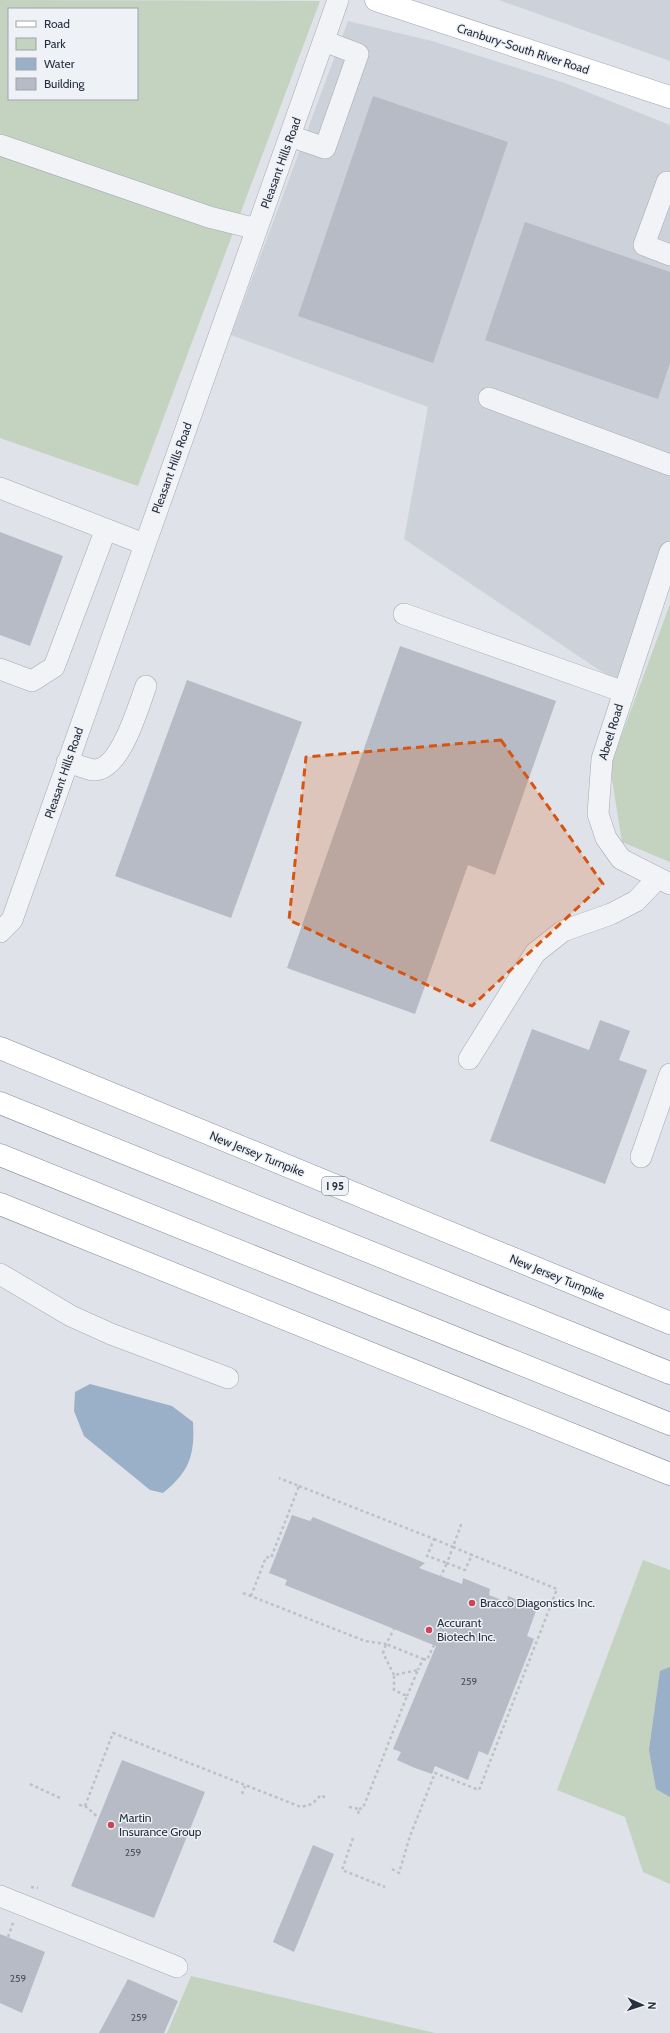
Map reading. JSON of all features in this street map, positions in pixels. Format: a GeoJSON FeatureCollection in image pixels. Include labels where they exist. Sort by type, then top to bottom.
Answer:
{"type":"FeatureCollection","features":[{"type":"Feature","properties":{"kind":"main road","name":"Cranbury-South River Road"},"geometry":{"type":"LineString","coordinates":[[376,0],[670,97]]}},
{"type":"Feature","properties":{"kind":"main road","name":"New Jersey Turnpike"},"geometry":{"type":"LineString","coordinates":[[0,1048],[670,1323]]}},
{"type":"Feature","properties":{"kind":"main road"},"geometry":{"type":"LineString","coordinates":[[0,1103],[670,1373]]}},
{"type":"Feature","properties":{"kind":"main road"},"geometry":{"type":"LineString","coordinates":[[0,1155],[670,1424]]}},
{"type":"Feature","properties":{"kind":"main road"},"geometry":{"type":"LineString","coordinates":[[0,1204],[670,1474]]}},
{"type":"Feature","properties":{"kind":"street","name":"Pleasant Hills Road"},"geometry":{"type":"LineString","coordinates":[[0,932],[12,920],[338,0]]}},
{"type":"Feature","properties":{"kind":"street"},"geometry":{"type":"LineString","coordinates":[[290,136],[324,148],[356,61],[358,54],[324,40]]}},
{"type":"Feature","properties":{"kind":"street"},"geometry":{"type":"LineString","coordinates":[[0,145],[209,217],[257,229]]}},
{"type":"Feature","properties":{"kind":"street"},"geometry":{"type":"LineString","coordinates":[[670,183],[667,182],[644,245],[670,255]]}},
{"type":"Feature","properties":{"kind":"street"},"geometry":{"type":"LineString","coordinates":[[488,398],[670,465]]}},
{"type":"Feature","properties":{"kind":"street"},"geometry":{"type":"LineString","coordinates":[[0,488],[144,544]]}},
{"type":"Feature","properties":{"kind":"street"},"geometry":{"type":"LineString","coordinates":[[0,669],[32,681],[54,667],[106,529]]}},
{"type":"Feature","properties":{"kind":"street","name":"Abeel Road"},"geometry":{"type":"LineString","coordinates":[[664,881],[621,858],[606,838],[598,814],[602,759],[670,552]]}},
{"type":"Feature","properties":{"kind":"street"},"geometry":{"type":"LineString","coordinates":[[404,614],[624,692]]}},
{"type":"Feature","properties":{"kind":"street"},"geometry":{"type":"LineString","coordinates":[[67,762],[95,770],[108,765],[121,748],[146,686]]}},
{"type":"Feature","properties":{"kind":"street"},"geometry":{"type":"LineString","coordinates":[[469,1059],[535,953],[563,931],[611,914],[636,901],[664,881]]}},
{"type":"Feature","properties":{"kind":"street"},"geometry":{"type":"LineString","coordinates":[[641,1158],[670,1074]]}},
{"type":"Feature","properties":{"kind":"street"},"geometry":{"type":"LineString","coordinates":[[0,1274],[71,1316],[110,1334],[228,1378]]}},
{"type":"Feature","properties":{"kind":"street"},"geometry":{"type":"LineString","coordinates":[[0,1896],[177,1967]]}},
{"type":"Feature","properties":{"kind":"path"},"geometry":{"type":"LineString","coordinates":[[280,1478],[453,1546],[557,1589],[479,1790],[435,1773],[410,1836],[399,1873],[392,1869]]}},
{"type":"Feature","properties":{"kind":"path"},"geometry":{"type":"LineString","coordinates":[[251,1596],[266,1557],[271,1558],[299,1486]]}},
{"type":"Feature","properties":{"kind":"path"},"geometry":{"type":"LineString","coordinates":[[441,1576],[462,1522]]}},
{"type":"Feature","properties":{"kind":"path"},"geometry":{"type":"LineString","coordinates":[[434,1539],[427,1556],[465,1570],[472,1555]]}},
{"type":"Feature","properties":{"kind":"path"},"geometry":{"type":"LineString","coordinates":[[243,1593],[346,1635],[365,1641],[386,1644],[426,1660],[434,1645]]}},
{"type":"Feature","properties":{"kind":"path"},"geometry":{"type":"LineString","coordinates":[[394,1629],[386,1644],[384,1653],[394,1674],[394,1690],[407,1696]]}},
{"type":"Feature","properties":{"kind":"path"},"geometry":{"type":"LineString","coordinates":[[358,1814],[359,1810],[363,1808],[423,1659]]}},
{"type":"Feature","properties":{"kind":"path"},"geometry":{"type":"LineString","coordinates":[[394,1674],[418,1670]]}},
{"type":"Feature","properties":{"kind":"path"},"geometry":{"type":"LineString","coordinates":[[85,1806],[113,1734],[301,1807],[312,1804],[321,1795],[326,1798]]}},
{"type":"Feature","properties":{"kind":"path"},"geometry":{"type":"LineString","coordinates":[[30,1784],[60,1798]]}},
{"type":"Feature","properties":{"kind":"path"},"geometry":{"type":"LineString","coordinates":[[242,1794],[245,1786]]}},
{"type":"Feature","properties":{"kind":"path"},"geometry":{"type":"LineString","coordinates":[[79,1804],[85,1806],[99,1818]]}},
{"type":"Feature","properties":{"kind":"path"},"geometry":{"type":"LineString","coordinates":[[349,1807],[359,1810]]}},
{"type":"Feature","properties":{"kind":"path"},"geometry":{"type":"LineString","coordinates":[[353,1838],[342,1870],[385,1887]]}},
{"type":"Feature","properties":{"kind":"path"},"geometry":{"type":"LineString","coordinates":[[8,1937],[15,1919]]}},
{"type":"Feature","properties":{"kind":"highlighted area"},"geometry":{"type":"Polygon","coordinates":[[[501,740],[603,884],[472,1006],[289,920],[306,757],[501,740]]]}},
{"type":"Feature","properties":{"kind":"shaded area"},"geometry":{"type":"Polygon","coordinates":[[[499,0],[670,0],[670,61],[499,0]]]}},
{"type":"Feature","properties":{"kind":"shaded area"},"geometry":{"type":"Polygon","coordinates":[[[348,21],[432,41],[565,83],[670,125],[670,545],[620,684],[404,539],[428,407],[231,335],[348,21]]]}},
{"type":"Feature","properties":{"kind":"green space"},"geometry":{"type":"Polygon","coordinates":[[[0,0],[320,1],[138,486],[0,438],[0,0]]]}},
{"type":"Feature","properties":{"kind":"green space"},"geometry":{"type":"Polygon","coordinates":[[[670,604],[670,862],[622,842],[610,767],[670,604]]]}},
{"type":"Feature","properties":{"kind":"green space"},"geometry":{"type":"Polygon","coordinates":[[[643,1560],[670,1570],[670,1884],[643,1872],[625,1817],[557,1790],[643,1560]]]}},
{"type":"Feature","properties":{"kind":"green space"},"geometry":{"type":"Polygon","coordinates":[[[191,1976],[435,2033],[167,2033],[191,1976]]]}},
{"type":"Feature","properties":{"kind":"water"},"geometry":{"type":"Polygon","coordinates":[[[90,1384],[172,1406],[193,1422],[193,1444],[188,1462],[179,1478],[163,1493],[150,1490],[84,1436],[74,1411],[75,1392],[90,1384]]]}},
{"type":"Feature","properties":{"kind":"water"},"geometry":{"type":"Polygon","coordinates":[[[670,1667],[670,1797],[656,1789],[649,1750],[660,1671],[670,1667]]]}},
{"type":"Feature","properties":{"kind":"building"},"geometry":{"type":"Polygon","coordinates":[[[373,96],[508,142],[433,363],[298,316],[373,96]]]}},
{"type":"Feature","properties":{"kind":"building"},"geometry":{"type":"Polygon","coordinates":[[[525,222],[670,272],[670,363],[658,399],[485,340],[525,222]]]}},
{"type":"Feature","properties":{"kind":"building"},"geometry":{"type":"Polygon","coordinates":[[[0,532],[63,556],[30,646],[0,635],[0,532]]]}},
{"type":"Feature","properties":{"kind":"building"},"geometry":{"type":"Polygon","coordinates":[[[400,646],[556,701],[495,875],[468,865],[415,1014],[287,968],[400,646]]]}},
{"type":"Feature","properties":{"kind":"building"},"geometry":{"type":"Polygon","coordinates":[[[187,680],[302,722],[231,918],[115,876],[187,680]]]}},
{"type":"Feature","properties":{"kind":"building"},"geometry":{"type":"Polygon","coordinates":[[[600,1020],[630,1031],[619,1060],[647,1070],[605,1184],[490,1141],[532,1029],[589,1050],[600,1020]]]}},
{"type":"Feature","properties":{"kind":"building"},"geometry":{"type":"Polygon","coordinates":[[[292,1515],[310,1521],[313,1517],[425,1563],[419,1568],[462,1584],[463,1578],[490,1589],[489,1595],[507,1602],[508,1596],[537,1608],[527,1636],[534,1639],[488,1755],[479,1751],[468,1780],[435,1766],[432,1774],[415,1768],[397,1760],[401,1752],[393,1749],[436,1646],[285,1585],[287,1580],[269,1573],[292,1515]]]}},
{"type":"Feature","properties":{"kind":"building"},"geometry":{"type":"Polygon","coordinates":[[[122,1760],[205,1792],[154,1918],[71,1886],[122,1760]]]}},
{"type":"Feature","properties":{"kind":"building"},"geometry":{"type":"Polygon","coordinates":[[[313,1845],[334,1854],[294,1952],[273,1942],[313,1845]]]}},
{"type":"Feature","properties":{"kind":"building"},"geometry":{"type":"Polygon","coordinates":[[[0,1934],[45,1952],[22,2013],[0,2003],[0,1934]]]}},
{"type":"Feature","properties":{"kind":"building"},"geometry":{"type":"Polygon","coordinates":[[[128,1979],[178,2001],[164,2033],[99,2033],[128,1979]]]}},
{"type":"Feature","properties":{"kind":"place","name":"Bracco Diagonstics Inc."},"geometry":{"type":"Point","coordinates":[472,1603]}},
{"type":"Feature","properties":{"kind":"place","name":"Accurant Biotech Inc."},"geometry":{"type":"Point","coordinates":[429,1630]}},
{"type":"Feature","properties":{"kind":"place","name":"Martin Insurance Group"},"geometry":{"type":"Point","coordinates":[111,1825]}}]}
